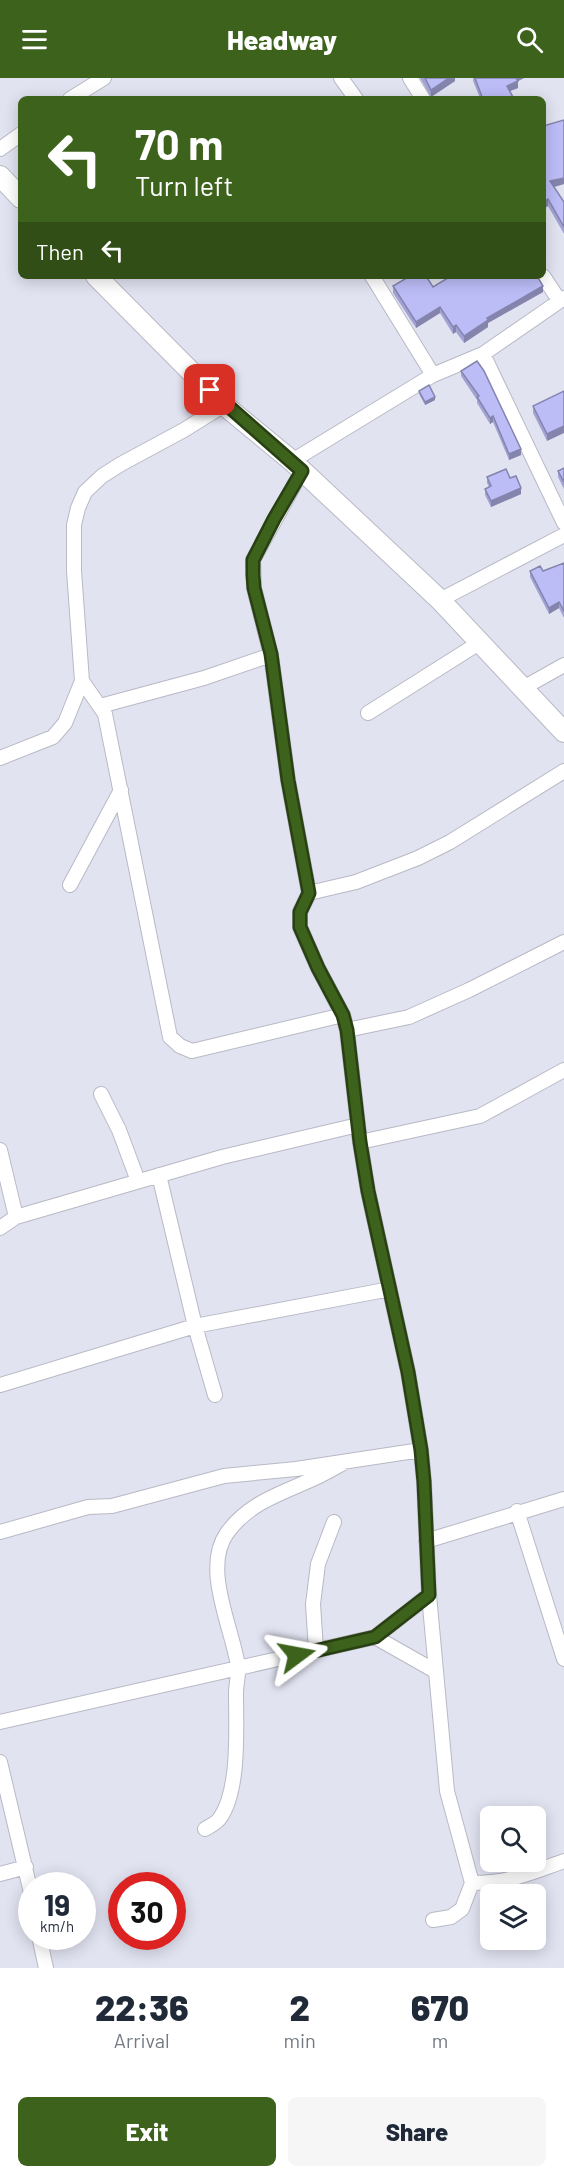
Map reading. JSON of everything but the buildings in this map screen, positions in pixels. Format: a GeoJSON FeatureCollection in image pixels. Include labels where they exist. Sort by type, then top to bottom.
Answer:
{"type":"FeatureCollection","features":[{"type":"Feature","properties":{"kind":"street"},"geometry":{"type":"LineString","coordinates":[[74,96],[104,78]]}},
{"type":"Feature","properties":{"kind":"street"},"geometry":{"type":"LineString","coordinates":[[341,78],[354,96]]}},
{"type":"Feature","properties":{"kind":"street"},"geometry":{"type":"LineString","coordinates":[[410,78],[421,96]]}},
{"type":"Feature","properties":{"kind":"street"},"geometry":{"type":"LineString","coordinates":[[0,149],[18,136]]}},
{"type":"Feature","properties":{"kind":"street"},"geometry":{"type":"LineString","coordinates":[[0,176],[18,195]]}},
{"type":"Feature","properties":{"kind":"street"},"geometry":{"type":"LineString","coordinates":[[99,279],[225,405],[297,466],[440,600],[564,732]]}},
{"type":"Feature","properties":{"kind":"street"},"geometry":{"type":"LineString","coordinates":[[374,279],[433,375]]}},
{"type":"Feature","properties":{"kind":"street"},"geometry":{"type":"LineString","coordinates":[[433,1920],[451,1917],[462,1909],[472,1883],[447,1791],[429,1595],[421,1450],[408,1372],[368,1191],[347,1030],[343,1015],[318,968],[300,927],[300,912],[309,893],[288,780],[271,654],[254,588],[253,560],[297,466],[433,375],[483,354],[562,299],[545,279]]}},
{"type":"Feature","properties":{"kind":"street"},"geometry":{"type":"LineString","coordinates":[[483,354],[564,523]]}},
{"type":"Feature","properties":{"kind":"street"},"geometry":{"type":"LineString","coordinates":[[0,758],[53,737],[65,723],[82,681],[74,571],[74,525],[85,492],[102,476],[121,464],[225,405]]}},
{"type":"Feature","properties":{"kind":"street"},"geometry":{"type":"LineString","coordinates":[[440,600],[564,535]]}},
{"type":"Feature","properties":{"kind":"street"},"geometry":{"type":"LineString","coordinates":[[368,713],[478,643]]}},
{"type":"Feature","properties":{"kind":"street"},"geometry":{"type":"LineString","coordinates":[[100,706],[204,678],[271,654]]}},
{"type":"Feature","properties":{"kind":"street"},"geometry":{"type":"LineString","coordinates":[[523,688],[564,665]]}},
{"type":"Feature","properties":{"kind":"street"},"geometry":{"type":"LineString","coordinates":[[82,681],[105,714],[170,1037],[180,1046],[192,1051],[343,1015]]}},
{"type":"Feature","properties":{"kind":"street"},"geometry":{"type":"LineString","coordinates":[[309,893],[356,882],[418,858],[450,842],[564,771]]}},
{"type":"Feature","properties":{"kind":"street"},"geometry":{"type":"LineString","coordinates":[[70,885],[121,790]]}},
{"type":"Feature","properties":{"kind":"street"},"geometry":{"type":"LineString","coordinates":[[347,1030],[409,1017],[469,990],[564,942]]}},
{"type":"Feature","properties":{"kind":"street"},"geometry":{"type":"LineString","coordinates":[[360,1142],[480,1116],[564,1070]]}},
{"type":"Feature","properties":{"kind":"street"},"geometry":{"type":"LineString","coordinates":[[101,1094],[119,1130],[138,1181]]}},
{"type":"Feature","properties":{"kind":"street"},"geometry":{"type":"LineString","coordinates":[[0,1228],[16,1217],[138,1181],[222,1157],[358,1125]]}},
{"type":"Feature","properties":{"kind":"street"},"geometry":{"type":"LineString","coordinates":[[0,1150],[16,1217]]}},
{"type":"Feature","properties":{"kind":"street"},"geometry":{"type":"LineString","coordinates":[[159,1175],[195,1326],[215,1395]]}},
{"type":"Feature","properties":{"kind":"street"},"geometry":{"type":"LineString","coordinates":[[0,1385],[195,1326],[390,1289]]}},
{"type":"Feature","properties":{"kind":"street"},"geometry":{"type":"LineString","coordinates":[[0,1532],[88,1507],[112,1506],[224,1476],[421,1450]]}},
{"type":"Feature","properties":{"kind":"street"},"geometry":{"type":"LineString","coordinates":[[206,1829],[219,1820],[228,1801],[237,1748],[238,1668],[216,1576],[220,1545],[227,1532],[254,1507],[274,1494],[316,1478],[347,1461]]}},
{"type":"Feature","properties":{"kind":"street"},"geometry":{"type":"LineString","coordinates":[[426,1541],[517,1511],[564,1499]]}},
{"type":"Feature","properties":{"kind":"street"},"geometry":{"type":"LineString","coordinates":[[517,1511],[564,1659]]}},
{"type":"Feature","properties":{"kind":"street"},"geometry":{"type":"LineString","coordinates":[[316,1650],[313,1604],[318,1564],[334,1522]]}},
{"type":"Feature","properties":{"kind":"street"},"geometry":{"type":"LineString","coordinates":[[0,1720],[375,1637],[429,1595]]}},
{"type":"Feature","properties":{"kind":"street"},"geometry":{"type":"LineString","coordinates":[[375,1637],[435,1671]]}},
{"type":"Feature","properties":{"kind":"street"},"geometry":{"type":"LineString","coordinates":[[0,1761],[27,1872]]}},
{"type":"Feature","properties":{"kind":"street"},"geometry":{"type":"LineString","coordinates":[[472,1883],[493,1883],[517,1879],[564,1861]]}},
{"type":"Feature","properties":{"kind":"street"},"geometry":{"type":"LineString","coordinates":[[0,1874],[26,1867]]}},
{"type":"Feature","properties":{"kind":"street"},"geometry":{"type":"LineString","coordinates":[[42,1950],[46,1968]]}},
{"type":"Feature","properties":{"kind":"route"},"geometry":{"type":"LineString","coordinates":[[210,390],[302,471],[253,560],[254,588],[271,654],[288,780],[309,893],[300,912],[300,927],[318,968],[343,1015],[347,1030],[368,1191],[408,1372],[424,1482],[429,1595],[375,1637],[297,1655]]}}]}
